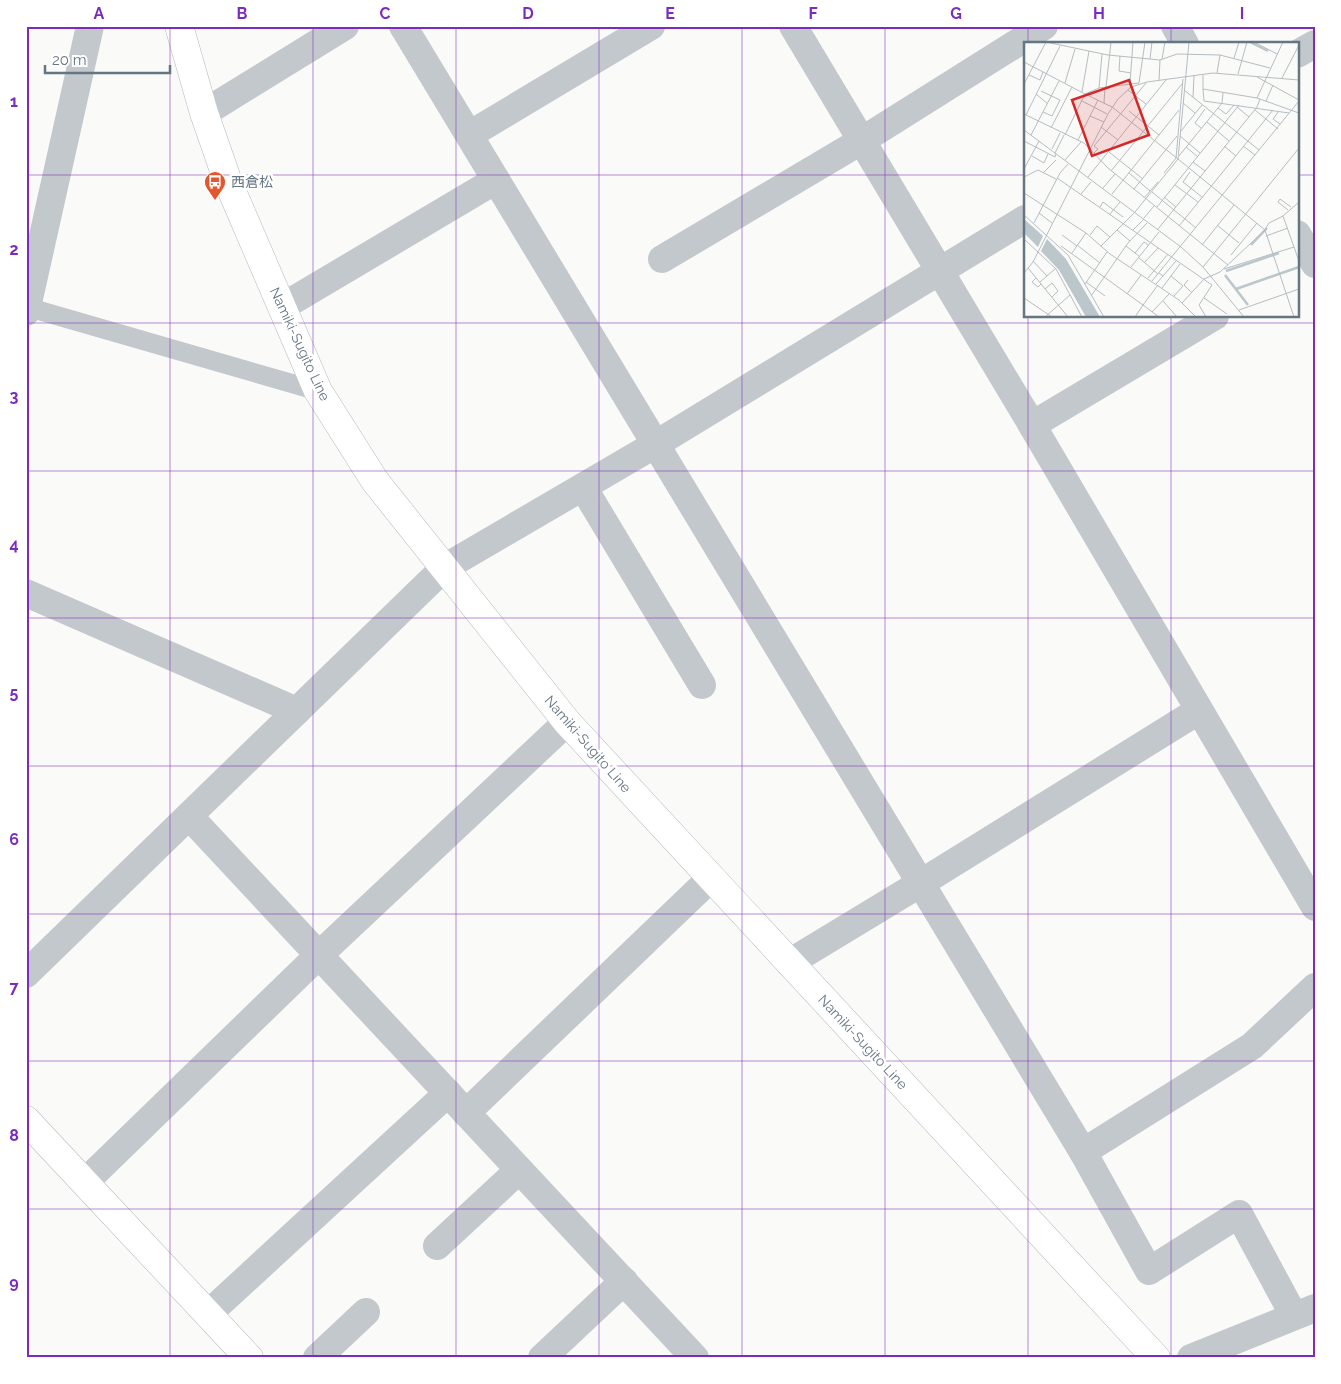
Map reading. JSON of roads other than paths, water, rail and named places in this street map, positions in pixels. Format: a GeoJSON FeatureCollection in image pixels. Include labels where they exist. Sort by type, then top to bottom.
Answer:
{"type":"FeatureCollection","features":[{"type":"Feature","properties":{"kind":"main road","name":"Namiki-Sugito Line"},"geometry":{"type":"LineString","coordinates":[[179,26],[204,113],[228,182],[318,391],[375,481],[567,722],[1156,1358]]}},
{"type":"Feature","properties":{"kind":"main road"},"geometry":{"type":"LineString","coordinates":[[26,1120],[249,1358]]}},
{"type":"Feature","properties":{"kind":"street"},"geometry":{"type":"LineString","coordinates":[[27,310],[90,26]]}},
{"type":"Feature","properties":{"kind":"street"},"geometry":{"type":"LineString","coordinates":[[204,113],[345,26]]}},
{"type":"Feature","properties":{"kind":"street"},"geometry":{"type":"LineString","coordinates":[[403,26],[1083,1152],[1148,1271],[1239,1214],[1304,1312],[1191,1358]]}},
{"type":"Feature","properties":{"kind":"street"},"geometry":{"type":"LineString","coordinates":[[469,135],[651,26]]}},
{"type":"Feature","properties":{"kind":"street"},"geometry":{"type":"LineString","coordinates":[[793,26],[938,272],[1032,425],[1198,711],[1315,907]]}},
{"type":"Feature","properties":{"kind":"street"},"geometry":{"type":"LineString","coordinates":[[662,260],[861,141],[1044,26]]}},
{"type":"Feature","properties":{"kind":"street"},"geometry":{"type":"LineString","coordinates":[[1175,26],[1185,42]]}},
{"type":"Feature","properties":{"kind":"street"},"geometry":{"type":"LineString","coordinates":[[1298,53],[1315,44]]}},
{"type":"Feature","properties":{"kind":"street"},"geometry":{"type":"LineString","coordinates":[[282,306],[496,180]]}},
{"type":"Feature","properties":{"kind":"street"},"geometry":{"type":"LineString","coordinates":[[26,974],[444,568],[656,444],[1024,220]]}},
{"type":"Feature","properties":{"kind":"street"},"geometry":{"type":"LineString","coordinates":[[1298,237],[1308,264]]}},
{"type":"Feature","properties":{"kind":"street"},"geometry":{"type":"LineString","coordinates":[[1032,425],[1212,318]]}},
{"type":"Feature","properties":{"kind":"street"},"geometry":{"type":"LineString","coordinates":[[582,487],[702,685]]}},
{"type":"Feature","properties":{"kind":"street"},"geometry":{"type":"LineString","coordinates":[[26,593],[297,711]]}},
{"type":"Feature","properties":{"kind":"street"},"geometry":{"type":"LineString","coordinates":[[789,963],[922,883],[1198,711]]}},
{"type":"Feature","properties":{"kind":"street"},"geometry":{"type":"LineString","coordinates":[[85,1182],[318,954],[567,722]]}},
{"type":"Feature","properties":{"kind":"street"},"geometry":{"type":"LineString","coordinates":[[189,816],[695,1358]]}},
{"type":"Feature","properties":{"kind":"street"},"geometry":{"type":"LineString","coordinates":[[466,1112],[711,878]]}},
{"type":"Feature","properties":{"kind":"street"},"geometry":{"type":"LineString","coordinates":[[1083,1152],[1252,1046],[1315,987]]}},
{"type":"Feature","properties":{"kind":"street"},"geometry":{"type":"LineString","coordinates":[[208,1314],[448,1093]]}},
{"type":"Feature","properties":{"kind":"street"},"geometry":{"type":"LineString","coordinates":[[437,1246],[519,1170]]}},
{"type":"Feature","properties":{"kind":"street"},"geometry":{"type":"LineString","coordinates":[[542,1358],[624,1281]]}},
{"type":"Feature","properties":{"kind":"street"},"geometry":{"type":"LineString","coordinates":[[317,1358],[366,1312]]}},
{"type":"Feature","properties":{"kind":"lane"},"geometry":{"type":"LineString","coordinates":[[27,310],[318,391]]}},
{"type":"Feature","properties":{"kind":"place","name":"西倉松"},"geometry":{"type":"Point","coordinates":[215,201]}}]}
